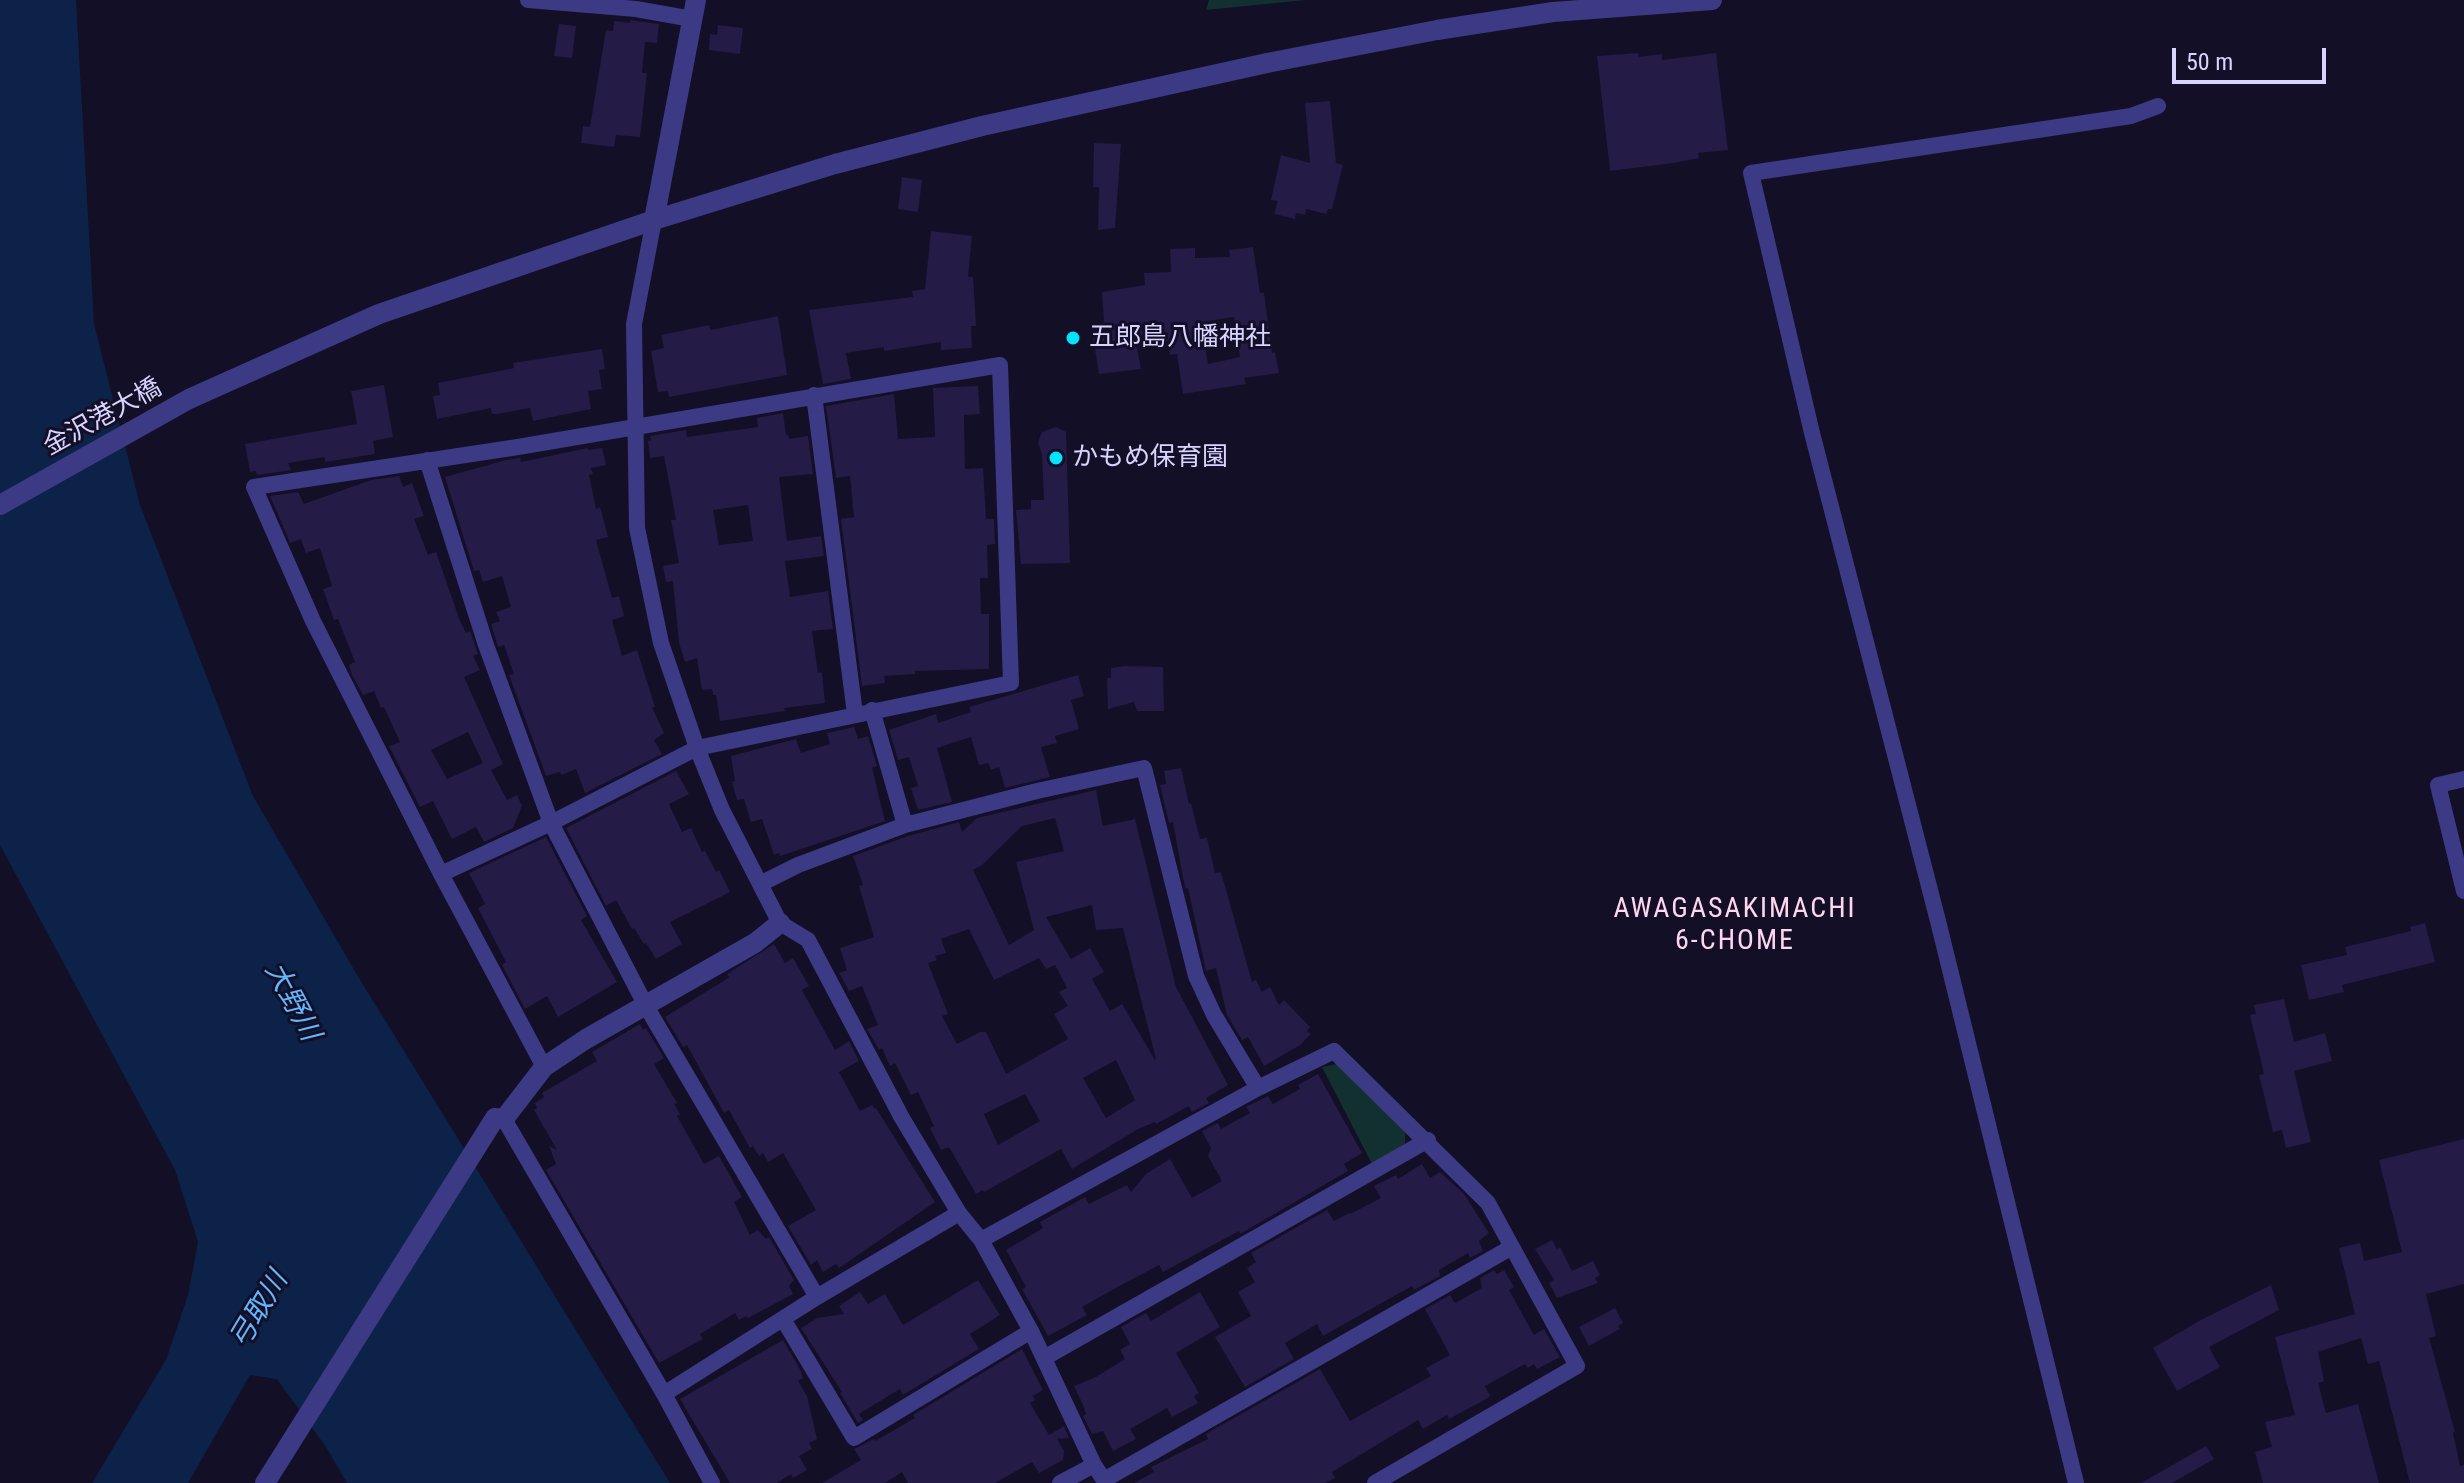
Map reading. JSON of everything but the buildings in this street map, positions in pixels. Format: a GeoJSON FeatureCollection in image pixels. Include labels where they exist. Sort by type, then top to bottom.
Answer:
{"type":"FeatureCollection","features":[{"type":"Feature","properties":{"kind":"street"},"geometry":{"type":"LineString","coordinates":[[528,0],[636,9],[694,9],[634,324],[637,528],[661,643],[722,810],[780,923],[808,940],[882,1082],[959,1213],[981,1240],[1031,1331],[1094,1465],[1105,1481],[1512,1247]]}},
{"type":"Feature","properties":{"kind":"street","name":"金沢港大橋"},"geometry":{"type":"LineString","coordinates":[[0,505],[189,399],[379,314],[654,220],[835,164],[967,130],[1267,63],[1437,30],[1553,12],[1712,0]]}},
{"type":"Feature","properties":{"kind":"street"},"geometry":{"type":"LineString","coordinates":[[2076,1483],[1934,906],[1812,433],[1751,173],[2131,116],[2158,106]]}},
{"type":"Feature","properties":{"kind":"street"},"geometry":{"type":"LineString","coordinates":[[441,874],[551,823],[697,748],[1011,683],[1000,365],[254,487],[313,621],[441,874],[544,1067]]}},
{"type":"Feature","properties":{"kind":"street"},"geometry":{"type":"LineString","coordinates":[[814,395],[855,714]]}},
{"type":"Feature","properties":{"kind":"street"},"geometry":{"type":"LineString","coordinates":[[427,460],[486,645],[551,823],[646,1006],[817,1297]]}},
{"type":"Feature","properties":{"kind":"street"},"geometry":{"type":"LineString","coordinates":[[872,710],[905,825]]}},
{"type":"Feature","properties":{"kind":"street"},"geometry":{"type":"LineString","coordinates":[[760,884],[798,865],[905,825],[1037,791],[1144,768],[1196,976],[1214,1015],[1258,1088]]}},
{"type":"Feature","properties":{"kind":"street"},"geometry":{"type":"LineString","coordinates":[[2464,779],[2438,785],[2464,891]]}},
{"type":"Feature","properties":{"kind":"street"},"geometry":{"type":"LineString","coordinates":[[265,1483],[500,1118],[544,1067],[586,1039],[755,943],[780,923]]}},
{"type":"Feature","properties":{"kind":"street"},"geometry":{"type":"LineString","coordinates":[[981,1240],[1258,1088],[1334,1051],[1428,1140],[1488,1203],[1577,1366],[1375,1483]]}},
{"type":"Feature","properties":{"kind":"street"},"geometry":{"type":"LineString","coordinates":[[500,1118],[664,1394],[712,1483]]}},
{"type":"Feature","properties":{"kind":"street"},"geometry":{"type":"LineString","coordinates":[[1044,1358],[1428,1140]]}},
{"type":"Feature","properties":{"kind":"street"},"geometry":{"type":"LineString","coordinates":[[664,1394],[817,1297],[959,1213]]}},
{"type":"Feature","properties":{"kind":"street"},"geometry":{"type":"LineString","coordinates":[[783,1319],[854,1438],[1031,1331]]}},
{"type":"Feature","properties":{"kind":"street"},"geometry":{"type":"LineString","coordinates":[[1060,1483],[1094,1465]]}},
{"type":"Feature","properties":{"kind":"green space"},"geometry":{"type":"Polygon","coordinates":[[[1209,0],[1306,0],[1206,10],[1209,0]]]}},
{"type":"Feature","properties":{"kind":"green space"},"geometry":{"type":"Polygon","coordinates":[[[1337,1064],[1405,1132],[1405,1144],[1372,1164],[1322,1067],[1337,1064]]]}},
{"type":"Feature","properties":{"kind":"water"},"geometry":{"type":"Polygon","coordinates":[[[0,0],[76,0],[94,324],[140,505],[253,796],[359,978],[670,1483],[347,1483],[326,1447],[277,1379],[250,1375],[188,1483],[92,1483],[166,1360],[188,1295],[198,1242],[175,1170],[0,845],[0,0]]]}},
{"type":"Feature","properties":{"kind":"place","name":"五郎島八幡神社"},"geometry":{"type":"Point","coordinates":[1073,338]}},
{"type":"Feature","properties":{"kind":"place","name":"かもめ保育園"},"geometry":{"type":"Point","coordinates":[1056,458]}},
{"type":"Feature","properties":{"kind":"district","name":"AWAGASAKIMACHI 6-CHOME"},"geometry":{"type":"Point","coordinates":[1735,926]}},
{"type":"Feature","properties":{"kind":"water label","name":"大野川"},"geometry":{"type":"Point","coordinates":[291,1002]}},
{"type":"Feature","properties":{"kind":"water label","name":"弓取川"},"geometry":{"type":"Point","coordinates":[260,1311]}}]}
